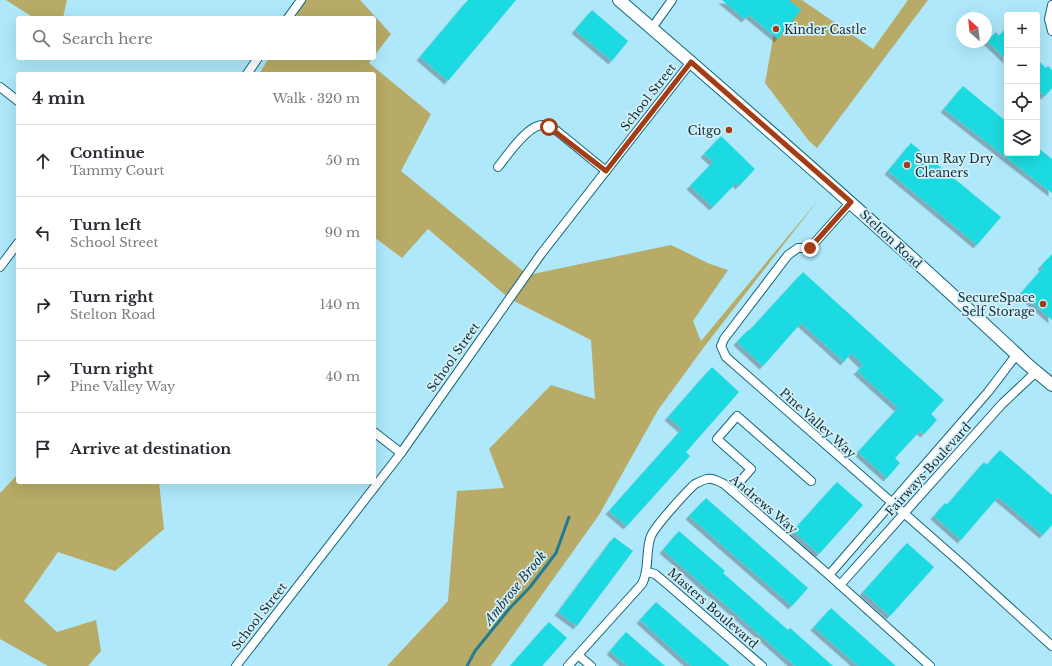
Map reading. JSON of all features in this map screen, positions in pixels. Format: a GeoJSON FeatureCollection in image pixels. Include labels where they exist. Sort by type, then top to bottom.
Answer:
{"type":"FeatureCollection","features":[{"type":"Feature","properties":{"kind":"main road","name":"Stelton Road"},"geometry":{"type":"LineString","coordinates":[[619,0],[851,202],[1052,385]]}},
{"type":"Feature","properties":{"kind":"street"},"geometry":{"type":"LineString","coordinates":[[289,16],[301,0]]}},
{"type":"Feature","properties":{"kind":"street"},"geometry":{"type":"LineString","coordinates":[[652,28],[672,0]]}},
{"type":"Feature","properties":{"kind":"street"},"geometry":{"type":"LineString","coordinates":[[1052,5],[1049,19],[1052,31]]}},
{"type":"Feature","properties":{"kind":"street"},"geometry":{"type":"LineString","coordinates":[[248,72],[257,60]]}},
{"type":"Feature","properties":{"kind":"street","name":"School Street"},"geometry":{"type":"LineString","coordinates":[[236,666],[400,453],[540,254],[691,62]]}},
{"type":"Feature","properties":{"kind":"street"},"geometry":{"type":"LineString","coordinates":[[0,87],[16,99]]}},
{"type":"Feature","properties":{"kind":"street"},"geometry":{"type":"LineString","coordinates":[[498,167],[527,132],[534,127],[541,125],[549,127],[557,132],[606,171]]}},
{"type":"Feature","properties":{"kind":"street","name":"Pine Valley Way"},"geometry":{"type":"LineString","coordinates":[[851,202],[810,248],[798,248],[788,255],[724,339],[721,346],[726,357],[732,363],[1052,646]]}},
{"type":"Feature","properties":{"kind":"street"},"geometry":{"type":"LineString","coordinates":[[0,267],[16,246]]}},
{"type":"Feature","properties":{"kind":"street","name":"Fairways Boulevard"},"geometry":{"type":"LineString","coordinates":[[829,575],[988,392],[1017,354]]}},
{"type":"Feature","properties":{"kind":"street","name":"Fairways Boulevard"},"geometry":{"type":"LineString","coordinates":[[840,585],[1002,404],[1036,372]]}},
{"type":"Feature","properties":{"kind":"street"},"geometry":{"type":"LineString","coordinates":[[732,491],[751,469],[717,439],[738,416],[811,481]]}},
{"type":"Feature","properties":{"kind":"street"},"geometry":{"type":"LineString","coordinates":[[376,434],[400,453]]}},
{"type":"Feature","properties":{"kind":"street","name":"Andrews Way"},"geometry":{"type":"LineString","coordinates":[[568,666],[642,584],[647,572],[651,536],[657,525],[694,485],[712,479],[724,484],[829,575],[930,666]]}},
{"type":"Feature","properties":{"kind":"street","name":"Masters Boulevard"},"geometry":{"type":"LineString","coordinates":[[647,572],[655,574],[668,584],[762,666]]}},
{"type":"Feature","properties":{"kind":"street"},"geometry":{"type":"LineString","coordinates":[[578,655],[591,666]]}},
{"type":"Feature","properties":{"kind":"shaded area"},"geometry":{"type":"Polygon","coordinates":[[[6,0],[67,0],[63,16],[31,16],[6,0]]]}},
{"type":"Feature","properties":{"kind":"shaded area"},"geometry":{"type":"Polygon","coordinates":[[[306,0],[360,0],[375,16],[296,16],[306,0]]]}},
{"type":"Feature","properties":{"kind":"shaded area"},"geometry":{"type":"Polygon","coordinates":[[[765,0],[802,0],[873,49],[908,0],[928,0],[817,148],[809,141],[765,83],[776,22],[765,0]]]}},
{"type":"Feature","properties":{"kind":"shaded area"},"geometry":{"type":"Polygon","coordinates":[[[376,18],[391,34],[376,53],[376,18]]]}},
{"type":"Feature","properties":{"kind":"shaded area"},"geometry":{"type":"Polygon","coordinates":[[[268,60],[371,60],[369,63],[431,114],[401,171],[528,275],[671,245],[710,264],[728,270],[693,321],[701,341],[819,199],[704,347],[658,410],[599,515],[491,666],[387,666],[448,601],[457,491],[504,488],[489,449],[551,385],[595,399],[591,340],[510,299],[428,229],[402,258],[376,238],[376,72],[260,72],[268,60]]]}},
{"type":"Feature","properties":{"kind":"shaded area"},"geometry":{"type":"Polygon","coordinates":[[[16,476],[16,484],[159,484],[164,529],[115,571],[58,552],[24,601],[57,632],[96,620],[101,651],[88,666],[48,666],[0,639],[0,493],[16,476]]]}},
{"type":"Feature","properties":{"kind":"building"},"geometry":{"type":"Polygon","coordinates":[[[468,0],[516,0],[448,81],[420,57],[468,0]]]}},
{"type":"Feature","properties":{"kind":"building","name":"Kinder Castle"},"geometry":{"type":"Polygon","coordinates":[[[722,0],[789,0],[801,10],[778,39],[749,15],[745,19],[722,0]]]}},
{"type":"Feature","properties":{"kind":"building"},"geometry":{"type":"Polygon","coordinates":[[[592,10],[628,41],[612,61],[575,30],[592,10]]]}},
{"type":"Feature","properties":{"kind":"building"},"geometry":{"type":"Polygon","coordinates":[[[1004,30],[1004,57],[992,46],[992,36],[996,32],[999,36],[1004,30]]]}},
{"type":"Feature","properties":{"kind":"building"},"geometry":{"type":"Polygon","coordinates":[[[1040,62],[1046,68],[1048,66],[1052,70],[1052,88],[1045,96],[1040,92],[1040,62]]]}},
{"type":"Feature","properties":{"kind":"building"},"geometry":{"type":"Polygon","coordinates":[[[963,86],[1004,120],[1004,156],[944,109],[963,86]]]}},
{"type":"Feature","properties":{"kind":"building"},"geometry":{"type":"Polygon","coordinates":[[[721,136],[755,169],[739,186],[736,183],[713,207],[690,186],[713,162],[704,154],[721,136]]]}},
{"type":"Feature","properties":{"kind":"building"},"geometry":{"type":"Polygon","coordinates":[[[911,143],[1001,217],[977,245],[888,171],[911,143]]]}},
{"type":"Feature","properties":{"kind":"building"},"geometry":{"type":"Polygon","coordinates":[[[1040,149],[1052,159],[1052,193],[1004,156],[1040,156],[1040,149]]]}},
{"type":"Feature","properties":{"kind":"building","name":"SecureSpace Self Storage"},"geometry":{"type":"Polygon","coordinates":[[[1052,254],[1052,320],[1021,293],[1043,268],[1041,266],[1052,254]]]}},
{"type":"Feature","properties":{"kind":"building"},"geometry":{"type":"Polygon","coordinates":[[[803,272],[944,400],[931,414],[937,420],[924,434],[920,431],[895,458],[900,463],[887,478],[858,452],[898,408],[857,371],[863,365],[851,353],[844,362],[801,323],[763,366],[737,342],[803,272]]]}},
{"type":"Feature","properties":{"kind":"building"},"geometry":{"type":"Polygon","coordinates":[[[712,367],[739,392],[686,452],[690,456],[627,526],[609,511],[682,429],[668,417],[712,367]]]}},
{"type":"Feature","properties":{"kind":"building"},"geometry":{"type":"Polygon","coordinates":[[[1000,450],[1052,495],[1052,525],[1043,535],[998,497],[961,540],[934,516],[945,503],[947,505],[984,462],[987,465],[1000,450]]]}},
{"type":"Feature","properties":{"kind":"building"},"geometry":{"type":"Polygon","coordinates":[[[837,482],[863,505],[819,554],[793,531],[837,482]]]}},
{"type":"Feature","properties":{"kind":"building"},"geometry":{"type":"Polygon","coordinates":[[[706,498],[808,588],[792,606],[689,516],[706,498]]]}},
{"type":"Feature","properties":{"kind":"building"},"geometry":{"type":"Polygon","coordinates":[[[679,531],[725,571],[723,573],[788,630],[790,628],[833,666],[795,666],[663,550],[679,531]]]}},
{"type":"Feature","properties":{"kind":"building"},"geometry":{"type":"Polygon","coordinates":[[[614,537],[633,551],[577,626],[558,612],[614,537]]]}},
{"type":"Feature","properties":{"kind":"building"},"geometry":{"type":"Polygon","coordinates":[[[907,543],[934,567],[890,616],[863,592],[907,543]]]}},
{"type":"Feature","properties":{"kind":"building"},"geometry":{"type":"Polygon","coordinates":[[[656,602],[730,666],[691,666],[640,620],[656,602]]]}},
{"type":"Feature","properties":{"kind":"building"},"geometry":{"type":"Polygon","coordinates":[[[831,608],[896,666],[858,666],[814,627],[831,608]]]}},
{"type":"Feature","properties":{"kind":"building"},"geometry":{"type":"Polygon","coordinates":[[[549,622],[567,638],[542,666],[510,666],[549,622]]]}},
{"type":"Feature","properties":{"kind":"building"},"geometry":{"type":"Polygon","coordinates":[[[626,632],[665,666],[627,666],[610,651],[626,632]]]}},
{"type":"Feature","properties":{"kind":"waterway","name":"Ambrose Brook"},"geometry":{"type":"LineString","coordinates":[[467,666],[475,651],[509,609],[530,587],[556,553],[569,517]]}},
{"type":"Feature","properties":{"kind":"place","name":"Kinder Castle"},"geometry":{"type":"Point","coordinates":[776,29]}},
{"type":"Feature","properties":{"kind":"place","name":"Citgo"},"geometry":{"type":"Point","coordinates":[729,130]}},
{"type":"Feature","properties":{"kind":"place","name":"Sun Ray Dry Cleaners"},"geometry":{"type":"Point","coordinates":[907,165]}},
{"type":"Feature","properties":{"kind":"place","name":"SecureSpace Self Storage"},"geometry":{"type":"Point","coordinates":[1043,304]}},
{"type":"Feature","properties":{"kind":"route"},"geometry":{"type":"LineString","coordinates":[[549,127],[606,171],[691,62],[851,202],[810,248]]}}]}
